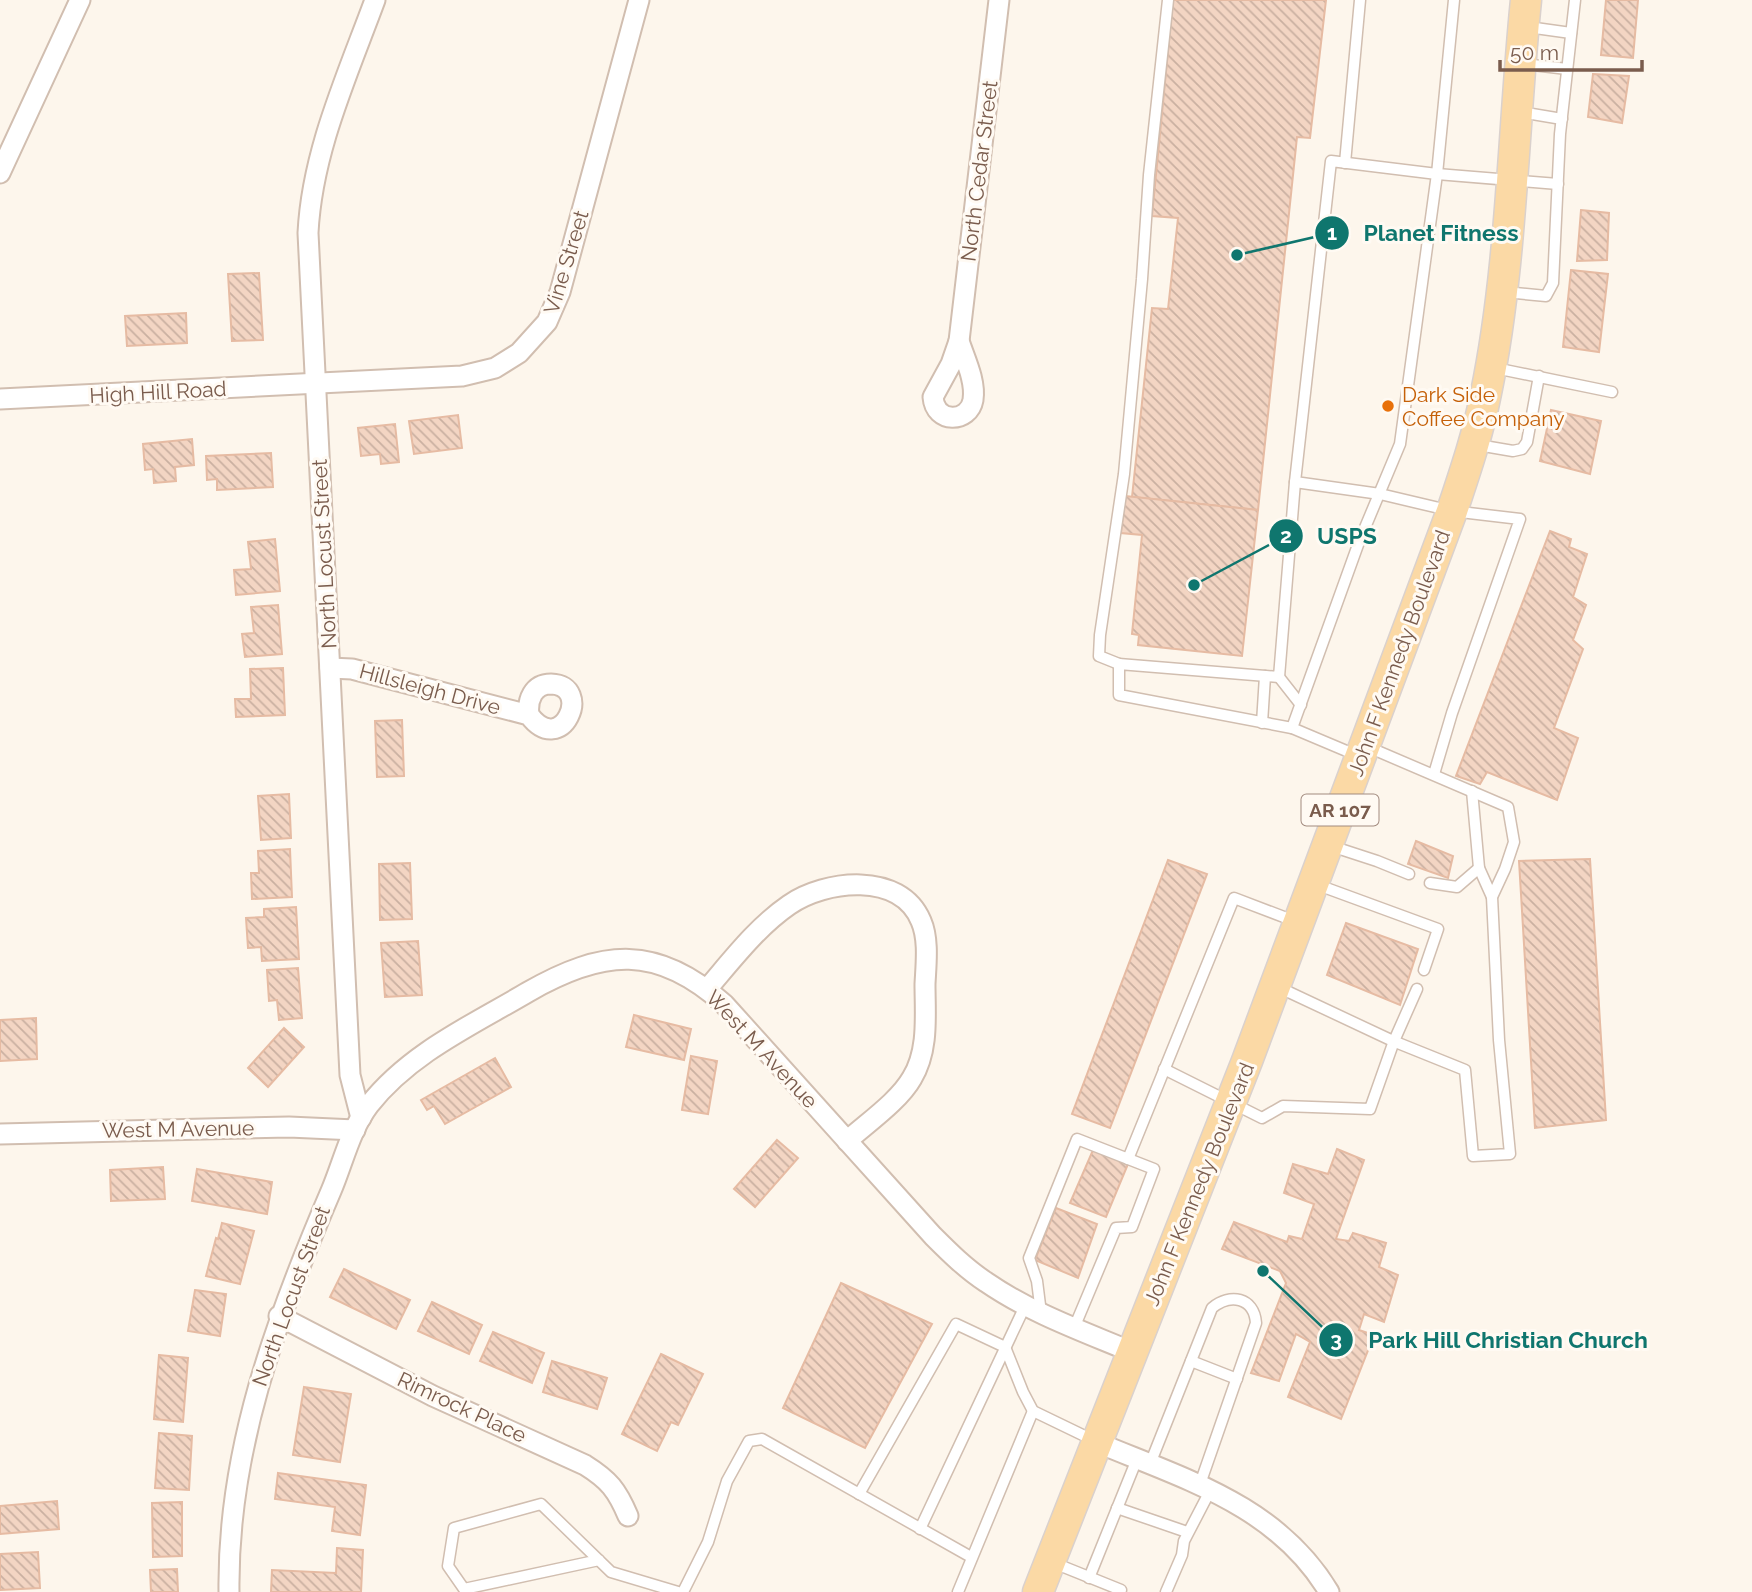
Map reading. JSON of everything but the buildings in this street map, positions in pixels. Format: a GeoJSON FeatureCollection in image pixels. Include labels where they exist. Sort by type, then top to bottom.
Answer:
{"type":"FeatureCollection","features":[{"type":"Feature","properties":{"kind":"main road","name":"John F Kennedy Boulevard"},"geometry":{"type":"LineString","coordinates":[[1038,1592],[1231,1101],[1474,444],[1491,367],[1501,291],[1525,13]]}},
{"type":"Feature","properties":{"kind":"street"},"geometry":{"type":"LineString","coordinates":[[0,173],[80,0]]}},
{"type":"Feature","properties":{"kind":"street","name":"North Locust Street"},"geometry":{"type":"LineString","coordinates":[[229,1592],[228,1566],[234,1504],[246,1432],[279,1317],[358,1124],[350,1075],[308,233],[312,183],[322,145],[375,0]]}},
{"type":"Feature","properties":{"kind":"street","name":"Vine Street"},"geometry":{"type":"LineString","coordinates":[[316,384],[477,373],[507,362],[543,329],[560,292],[639,0]]}},
{"type":"Feature","properties":{"kind":"street","name":"North Cedar Street"},"geometry":{"type":"LineString","coordinates":[[959,341],[999,0]]}},
{"type":"Feature","properties":{"kind":"street","name":"High Hill Road"},"geometry":{"type":"LineString","coordinates":[[0,399],[316,384]]}},
{"type":"Feature","properties":{"kind":"street","name":"Hillsleigh Drive"},"geometry":{"type":"LineString","coordinates":[[330,668],[352,669],[529,715]]}},
{"type":"Feature","properties":{"kind":"street"},"geometry":{"type":"LineString","coordinates":[[707,989],[755,934],[789,905],[806,896],[830,888],[859,884],[882,888],[912,906],[923,923],[926,948],[925,1030],[922,1053],[913,1078],[903,1090],[847,1141]]}},
{"type":"Feature","properties":{"kind":"street","name":"West M Avenue"},"geometry":{"type":"LineString","coordinates":[[0,1133],[358,1124],[378,1095],[429,1050],[569,970],[590,963],[624,959],[653,963],[685,975],[724,1004],[958,1261],[985,1282],[1033,1310],[1132,1352]]}},
{"type":"Feature","properties":{"kind":"street","name":"Rimrock Place"},"geometry":{"type":"LineString","coordinates":[[279,1317],[433,1396],[585,1465],[604,1477],[618,1493],[628,1516]]}},
{"type":"Feature","properties":{"kind":"street"},"geometry":{"type":"LineString","coordinates":[[1096,1442],[1235,1501],[1266,1522],[1311,1566],[1329,1592]]}},
{"type":"Feature","properties":{"kind":"lane"},"geometry":{"type":"LineString","coordinates":[[1168,0],[1149,175],[1124,474],[1099,656],[1119,664],[1279,677]]}},
{"type":"Feature","properties":{"kind":"lane"},"geometry":{"type":"LineString","coordinates":[[1345,163],[1360,0]]}},
{"type":"Feature","properties":{"kind":"lane"},"geometry":{"type":"LineString","coordinates":[[1292,728],[1359,542],[1400,444],[1437,174],[1454,0]]}},
{"type":"Feature","properties":{"kind":"lane"},"geometry":{"type":"LineString","coordinates":[[1501,291],[1546,296],[1553,283],[1562,119],[1574,0]]}},
{"type":"Feature","properties":{"kind":"lane"},"geometry":{"type":"LineString","coordinates":[[1525,13],[1571,33]]}},
{"type":"Feature","properties":{"kind":"lane"},"geometry":{"type":"LineString","coordinates":[[1520,64],[1567,69]]}},
{"type":"Feature","properties":{"kind":"lane"},"geometry":{"type":"LineString","coordinates":[[1517,112],[1562,119]]}},
{"type":"Feature","properties":{"kind":"lane"},"geometry":{"type":"LineString","coordinates":[[1301,705],[1279,677],[1294,482],[1331,161],[1437,174],[1558,184]]}},
{"type":"Feature","properties":{"kind":"lane"},"geometry":{"type":"LineString","coordinates":[[1491,367],[1612,392]]}},
{"type":"Feature","properties":{"kind":"lane"},"geometry":{"type":"LineString","coordinates":[[1474,444],[1513,451],[1522,449],[1527,442],[1539,376]]}},
{"type":"Feature","properties":{"kind":"lane"},"geometry":{"type":"LineString","coordinates":[[1294,482],[1380,494],[1451,511],[1521,519],[1452,713],[1434,774]]}},
{"type":"Feature","properties":{"kind":"lane"},"geometry":{"type":"LineString","coordinates":[[1119,664],[1119,695],[1292,728],[1434,774],[1508,807],[1514,842],[1492,897]]}},
{"type":"Feature","properties":{"kind":"lane"},"geometry":{"type":"LineString","coordinates":[[1262,723],[1265,676]]}},
{"type":"Feature","properties":{"kind":"lane"},"geometry":{"type":"LineString","coordinates":[[1274,986],[1465,1070],[1473,1156],[1510,1154],[1499,1040],[1492,897],[1479,868],[1472,791]]}},
{"type":"Feature","properties":{"kind":"lane"},"geometry":{"type":"LineString","coordinates":[[1327,845],[1409,874]]}},
{"type":"Feature","properties":{"kind":"lane"},"geometry":{"type":"LineString","coordinates":[[1430,883],[1457,887],[1479,868]]}},
{"type":"Feature","properties":{"kind":"lane"},"geometry":{"type":"LineString","coordinates":[[1312,883],[1438,929],[1424,970]]}},
{"type":"Feature","properties":{"kind":"lane"},"geometry":{"type":"LineString","coordinates":[[1128,1159],[1234,898],[1298,922]]}},
{"type":"Feature","properties":{"kind":"lane"},"geometry":{"type":"LineString","coordinates":[[1164,1069],[1262,1118],[1283,1106],[1370,1109],[1394,1041],[1417,989]]}},
{"type":"Feature","properties":{"kind":"lane"},"geometry":{"type":"LineString","coordinates":[[920,1529],[1005,1347],[1033,1310],[1037,1281],[1029,1258],[1077,1139],[1154,1169],[1132,1227],[1116,1228],[1074,1328]]}},
{"type":"Feature","properties":{"kind":"lane"},"geometry":{"type":"LineString","coordinates":[[1089,1578],[1117,1507],[1144,1462],[1191,1361],[1212,1308],[1220,1301],[1238,1300],[1247,1304],[1256,1323],[1206,1487],[1187,1532],[1182,1555],[1167,1592]]}},
{"type":"Feature","properties":{"kind":"lane"},"geometry":{"type":"LineString","coordinates":[[859,1494],[956,1324],[1005,1347],[1033,1411],[1096,1442]]}},
{"type":"Feature","properties":{"kind":"lane"},"geometry":{"type":"LineString","coordinates":[[1191,1361],[1237,1380]]}},
{"type":"Feature","properties":{"kind":"lane"},"geometry":{"type":"LineString","coordinates":[[958,1592],[1033,1411]]}},
{"type":"Feature","properties":{"kind":"lane"},"geometry":{"type":"LineString","coordinates":[[683,1592],[708,1542],[727,1481],[749,1441],[762,1438],[971,1557]]}},
{"type":"Feature","properties":{"kind":"lane"},"geometry":{"type":"LineString","coordinates":[[599,1560],[464,1589],[448,1566],[454,1528],[541,1504],[599,1560],[611,1572],[678,1592]]}},
{"type":"Feature","properties":{"kind":"lane"},"geometry":{"type":"LineString","coordinates":[[1117,1507],[1187,1532]]}},
{"type":"Feature","properties":{"kind":"lane"},"geometry":{"type":"LineString","coordinates":[[1050,1561],[1121,1590]]}},
{"type":"Feature","properties":{"kind":"lane"},"geometry":{"type":"LineString","coordinates":[[635,1579],[638,1592]]}},
{"type":"Feature","properties":{"kind":"place","name":"Planet Fitness"},"geometry":{"type":"Point","coordinates":[1237,255]}},
{"type":"Feature","properties":{"kind":"place","name":"Dark Side Coffee Company"},"geometry":{"type":"Point","coordinates":[1388,406]}},
{"type":"Feature","properties":{"kind":"place","name":"USPS"},"geometry":{"type":"Point","coordinates":[1194,585]}},
{"type":"Feature","properties":{"kind":"place","name":"Park Hill Christian Church"},"geometry":{"type":"Point","coordinates":[1263,1271]}}]}
